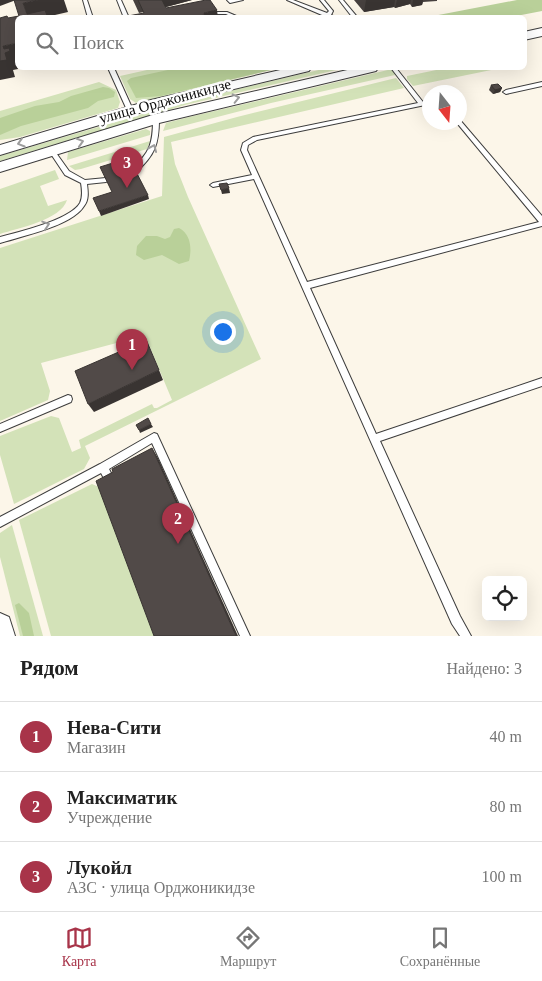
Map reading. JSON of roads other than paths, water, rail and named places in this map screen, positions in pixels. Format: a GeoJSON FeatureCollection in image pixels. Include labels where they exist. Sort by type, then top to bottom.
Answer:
{"type":"FeatureCollection","features":[{"type":"Feature","properties":{"kind":"street"},"geometry":{"type":"LineString","coordinates":[[527,35],[542,32]]}},
{"type":"Feature","properties":{"kind":"street","name":"улица Орджоникидзе"},"geometry":{"type":"LineString","coordinates":[[0,150],[130,110],[296,70]]}},
{"type":"Feature","properties":{"kind":"street","name":"улица Орджоникидзе"},"geometry":{"type":"LineString","coordinates":[[0,167],[156,119],[362,70]]}},
{"type":"Feature","properties":{"kind":"street"},"geometry":{"type":"LineString","coordinates":[[0,626],[2,636]]}},
{"type":"Feature","properties":{"kind":"lane"},"geometry":{"type":"LineString","coordinates":[[85,0],[90,15]]}},
{"type":"Feature","properties":{"kind":"lane"},"geometry":{"type":"LineString","coordinates":[[119,0],[126,15]]}},
{"type":"Feature","properties":{"kind":"lane"},"geometry":{"type":"LineString","coordinates":[[229,0],[230,2],[241,0]]}},
{"type":"Feature","properties":{"kind":"lane"},"geometry":{"type":"LineString","coordinates":[[289,0],[328,15],[331,11],[322,0]]}},
{"type":"Feature","properties":{"kind":"lane"},"geometry":{"type":"LineString","coordinates":[[341,0],[354,15]]}},
{"type":"Feature","properties":{"kind":"lane"},"geometry":{"type":"LineString","coordinates":[[200,14],[227,13],[232,15]]}},
{"type":"Feature","properties":{"kind":"lane"},"geometry":{"type":"LineString","coordinates":[[112,70],[130,110]]}},
{"type":"Feature","properties":{"kind":"lane"},"geometry":{"type":"LineString","coordinates":[[396,70],[421,103],[249,140],[245,144],[244,150],[456,620],[466,636]]}},
{"type":"Feature","properties":{"kind":"lane"},"geometry":{"type":"LineString","coordinates":[[506,92],[542,84]]}},
{"type":"Feature","properties":{"kind":"lane"},"geometry":{"type":"LineString","coordinates":[[134,170],[154,149],[157,136],[156,119]]}},
{"type":"Feature","properties":{"kind":"lane"},"geometry":{"type":"LineString","coordinates":[[305,286],[542,223],[466,130]]}},
{"type":"Feature","properties":{"kind":"lane"},"geometry":{"type":"LineString","coordinates":[[52,151],[68,173],[84,182],[106,180]]}},
{"type":"Feature","properties":{"kind":"lane"},"geometry":{"type":"LineString","coordinates":[[213,185],[256,176]]}},
{"type":"Feature","properties":{"kind":"lane"},"geometry":{"type":"LineString","coordinates":[[0,240],[61,220],[73,213],[81,207],[86,195],[84,182]]}},
{"type":"Feature","properties":{"kind":"lane"},"geometry":{"type":"LineString","coordinates":[[374,439],[542,382]]}},
{"type":"Feature","properties":{"kind":"lane"},"geometry":{"type":"LineString","coordinates":[[0,428],[68,399]]}},
{"type":"Feature","properties":{"kind":"lane"},"geometry":{"type":"LineString","coordinates":[[0,522],[103,468],[154,437],[245,636]]}},
{"type":"Feature","properties":{"kind":"lane"},"geometry":{"type":"LineString","coordinates":[[103,468],[112,485]]}},
{"type":"Feature","properties":{"kind":"place","name":"Лукойл"},"geometry":{"type":"Point","coordinates":[127,188]}},
{"type":"Feature","properties":{"kind":"place","name":"Нева-Сити"},"geometry":{"type":"Point","coordinates":[132,370]}},
{"type":"Feature","properties":{"kind":"place","name":"Максиматик"},"geometry":{"type":"Point","coordinates":[178,544]}}]}
